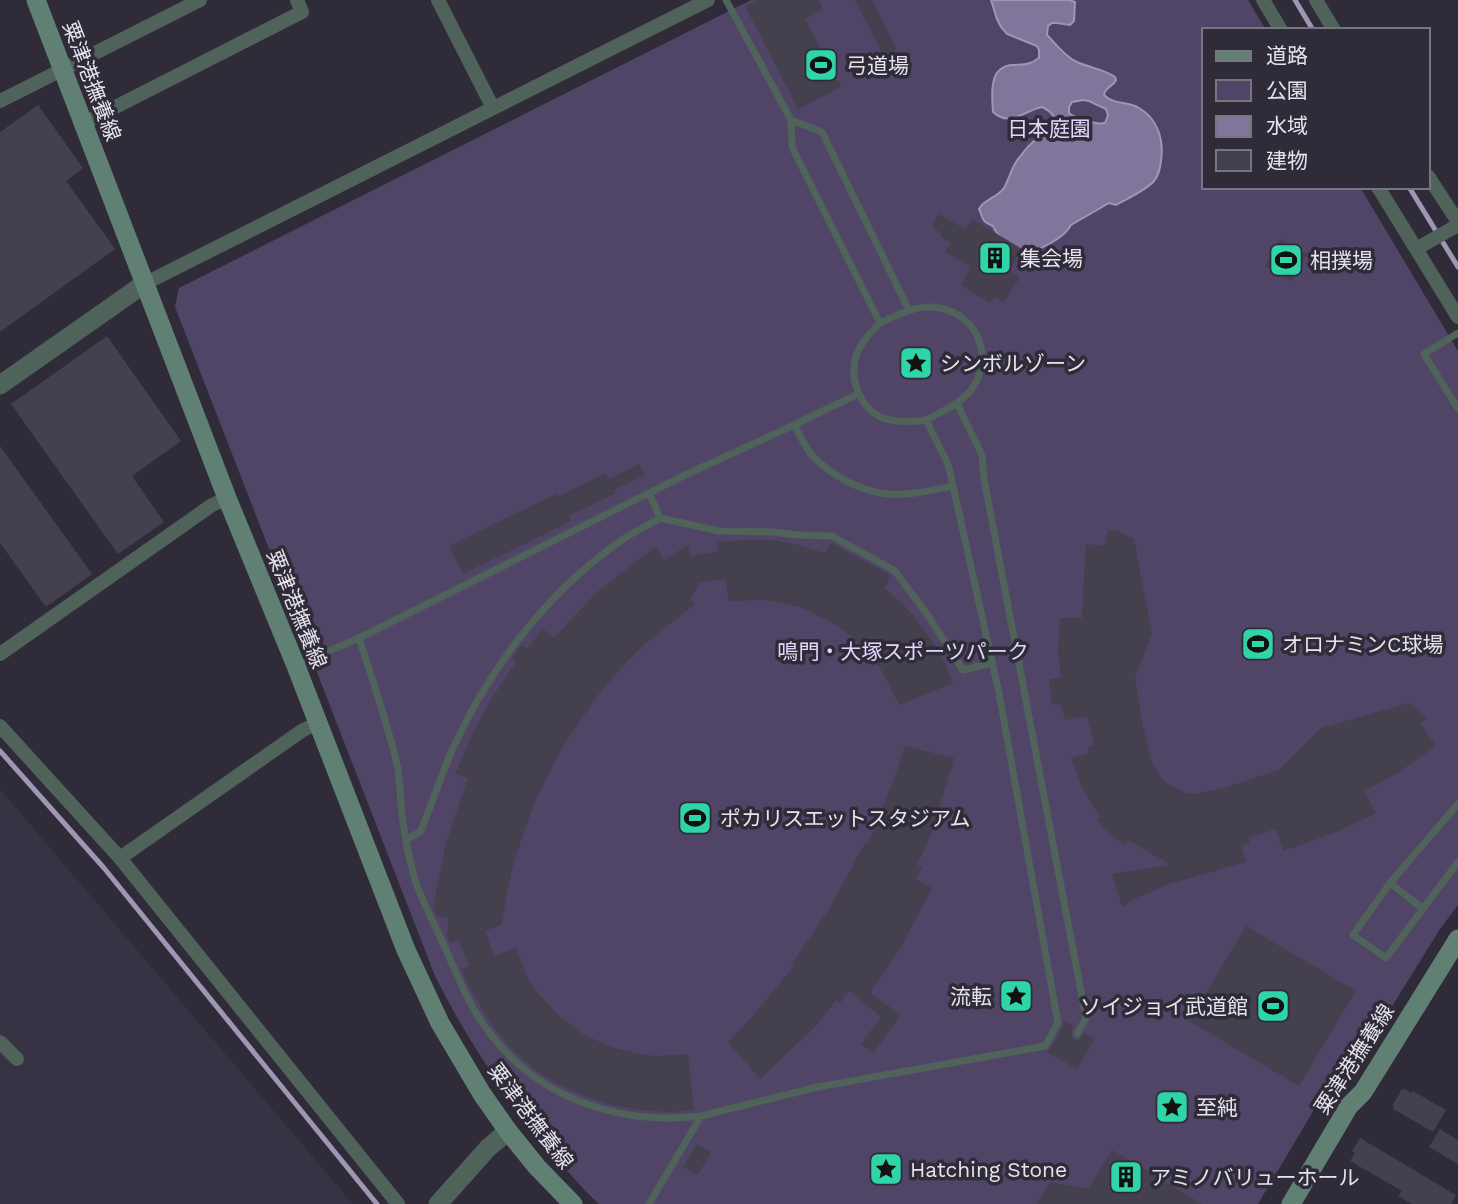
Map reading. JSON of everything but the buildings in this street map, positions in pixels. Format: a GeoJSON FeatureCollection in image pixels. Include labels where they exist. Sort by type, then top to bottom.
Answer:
{"type":"FeatureCollection","features":[{"type":"Feature","properties":{"kind":"main road","name":"粟津港撫養線"},"geometry":{"type":"LineString","coordinates":[[36,0],[227,498],[296,666],[406,950],[434,1011],[482,1094],[537,1167],[573,1204]]}},
{"type":"Feature","properties":{"kind":"main road","name":"粟津港撫養線"},"geometry":{"type":"LineString","coordinates":[[1291,1204],[1349,1106],[1363,1092],[1458,939]]}},
{"type":"Feature","properties":{"kind":"street"},"geometry":{"type":"LineString","coordinates":[[0,101],[200,0]]}},
{"type":"Feature","properties":{"kind":"street"},"geometry":{"type":"LineString","coordinates":[[83,123],[302,12],[297,0]]}},
{"type":"Feature","properties":{"kind":"street"},"geometry":{"type":"LineString","coordinates":[[438,0],[493,108]]}},
{"type":"Feature","properties":{"kind":"street"},"geometry":{"type":"LineString","coordinates":[[0,385],[144,284],[708,0]]}},
{"type":"Feature","properties":{"kind":"street"},"geometry":{"type":"LineString","coordinates":[[1262,0],[1280,28]]}},
{"type":"Feature","properties":{"kind":"street"},"geometry":{"type":"LineString","coordinates":[[1316,0],[1333,28]]}},
{"type":"Feature","properties":{"kind":"street"},"geometry":{"type":"LineString","coordinates":[[1423,246],[1457,225],[1430,179]]}},
{"type":"Feature","properties":{"kind":"street"},"geometry":{"type":"LineString","coordinates":[[1380,189],[1423,246],[1458,317]]}},
{"type":"Feature","properties":{"kind":"street"},"geometry":{"type":"LineString","coordinates":[[0,654],[212,505],[227,498]]}},
{"type":"Feature","properties":{"kind":"street"},"geometry":{"type":"LineString","coordinates":[[120,858],[303,730],[318,723]]}},
{"type":"Feature","properties":{"kind":"street"},"geometry":{"type":"LineString","coordinates":[[0,726],[120,858],[398,1204]]}},
{"type":"Feature","properties":{"kind":"street"},"geometry":{"type":"LineString","coordinates":[[0,1042],[17,1059]]}},
{"type":"Feature","properties":{"kind":"street"},"geometry":{"type":"LineString","coordinates":[[438,1204],[488,1147],[508,1131]]}},
{"type":"Feature","properties":{"kind":"lane"},"geometry":{"type":"LineString","coordinates":[[726,0],[791,120],[792,147],[880,323]]}},
{"type":"Feature","properties":{"kind":"lane"},"geometry":{"type":"LineString","coordinates":[[791,120],[822,132],[909,310]]}},
{"type":"Feature","properties":{"kind":"lane"},"geometry":{"type":"LineString","coordinates":[[928,306],[957,313],[971,324],[977,336],[981,363],[971,389],[957,404],[926,420],[901,422],[882,418],[870,409],[858,394],[853,369],[863,342],[880,323],[909,310],[928,306]]}},
{"type":"Feature","properties":{"kind":"lane"},"geometry":{"type":"LineString","coordinates":[[1458,333],[1424,354],[1458,410]]}},
{"type":"Feature","properties":{"kind":"lane"},"geometry":{"type":"LineString","coordinates":[[296,666],[359,638],[649,493],[858,394]]}},
{"type":"Feature","properties":{"kind":"lane"},"geometry":{"type":"LineString","coordinates":[[957,404],[982,455],[1086,1018],[1077,1034]]}},
{"type":"Feature","properties":{"kind":"lane"},"geometry":{"type":"LineString","coordinates":[[359,638],[397,763],[406,840],[416,882],[465,993],[487,1030],[517,1062],[552,1088],[613,1112],[678,1118],[818,1087],[1045,1046],[1058,1023],[999,693],[948,464],[926,420]]}},
{"type":"Feature","properties":{"kind":"lane"},"geometry":{"type":"LineString","coordinates":[[794,425],[810,453],[823,467],[854,486],[889,495],[905,495],[953,486]]}},
{"type":"Feature","properties":{"kind":"lane"},"geometry":{"type":"LineString","coordinates":[[649,493],[660,518]]}},
{"type":"Feature","properties":{"kind":"lane"},"geometry":{"type":"LineString","coordinates":[[406,840],[420,832],[452,750],[466,722],[516,643],[579,575],[628,536],[660,518],[719,531],[832,536],[895,572],[928,614],[963,670],[992,663]]}},
{"type":"Feature","properties":{"kind":"lane"},"geometry":{"type":"LineString","coordinates":[[1458,804],[1390,883],[1353,935],[1386,957],[1458,862]]}},
{"type":"Feature","properties":{"kind":"lane"},"geometry":{"type":"LineString","coordinates":[[1390,883],[1422,908]]}},
{"type":"Feature","properties":{"kind":"lane"},"geometry":{"type":"LineString","coordinates":[[649,1204],[701,1115]]}},
{"type":"Feature","properties":{"kind":"shaded area"},"geometry":{"type":"Polygon","coordinates":[[[0,789],[353,1204],[0,1204],[0,789]]]}},
{"type":"Feature","properties":{"kind":"green space","name":"鳴門・大塚スポーツパーク"},"geometry":{"type":"Polygon","coordinates":[[[751,0],[1248,0],[1265,28],[1202,28],[1202,189],[1361,189],[1458,351],[1458,905],[1440,929],[1347,1079],[1327,1088],[1258,1204],[599,1204],[548,1148],[516,1107],[459,1021],[435,976],[175,307],[179,288],[751,0]]]}},
{"type":"Feature","properties":{"kind":"water"},"geometry":{"type":"Polygon","coordinates":[[[991,0],[1075,2],[1074,21],[1070,25],[1052,23],[1048,26],[1047,35],[1073,60],[1115,77],[1115,82],[1104,95],[1135,106],[1146,113],[1155,124],[1162,145],[1159,171],[1150,185],[1116,205],[1109,203],[1071,225],[1050,244],[1028,252],[1018,251],[1005,242],[993,226],[983,220],[979,209],[1004,188],[1016,163],[1054,121],[1050,112],[1042,107],[1011,118],[999,117],[993,112],[993,83],[999,71],[1004,67],[1029,63],[1039,58],[1037,46],[1007,34],[997,19],[991,0]],[[1089,101],[1072,102],[1069,113],[1086,121],[1105,123],[1108,115],[1106,109],[1089,101]]]}},
{"type":"Feature","properties":{"kind":"waterway"},"geometry":{"type":"LineString","coordinates":[[1295,0],[1312,28]]}},
{"type":"Feature","properties":{"kind":"waterway"},"geometry":{"type":"LineString","coordinates":[[1410,189],[1458,267]]}},
{"type":"Feature","properties":{"kind":"waterway"},"geometry":{"type":"LineString","coordinates":[[0,751],[104,868],[377,1204]]}},
{"type":"Feature","properties":{"kind":"place","name":"弓道場"},"geometry":{"type":"Point","coordinates":[821,65]}},
{"type":"Feature","properties":{"kind":"place","name":"集会場"},"geometry":{"type":"Point","coordinates":[995,258]}},
{"type":"Feature","properties":{"kind":"place","name":"相撲場"},"geometry":{"type":"Point","coordinates":[1286,260]}},
{"type":"Feature","properties":{"kind":"place","name":"シンボルゾーン"},"geometry":{"type":"Point","coordinates":[916,363]}},
{"type":"Feature","properties":{"kind":"place","name":"オロナミンC球場"},"geometry":{"type":"Point","coordinates":[1258,644]}},
{"type":"Feature","properties":{"kind":"place","name":"ポカリスエットスタジアム"},"geometry":{"type":"Point","coordinates":[695,818]}},
{"type":"Feature","properties":{"kind":"place","name":"流転"},"geometry":{"type":"Point","coordinates":[1016,996]}},
{"type":"Feature","properties":{"kind":"place","name":"ソイジョイ武道館"},"geometry":{"type":"Point","coordinates":[1273,1006]}},
{"type":"Feature","properties":{"kind":"place","name":"至純"},"geometry":{"type":"Point","coordinates":[1172,1107]}},
{"type":"Feature","properties":{"kind":"place","name":"Hatching Stone"},"geometry":{"type":"Point","coordinates":[886,1169]}},
{"type":"Feature","properties":{"kind":"place","name":"アミノバリューホール"},"geometry":{"type":"Point","coordinates":[1126,1177]}},
{"type":"Feature","properties":{"kind":"park label","name":"日本庭園"},"geometry":{"type":"Point","coordinates":[1049,128]}}]}
